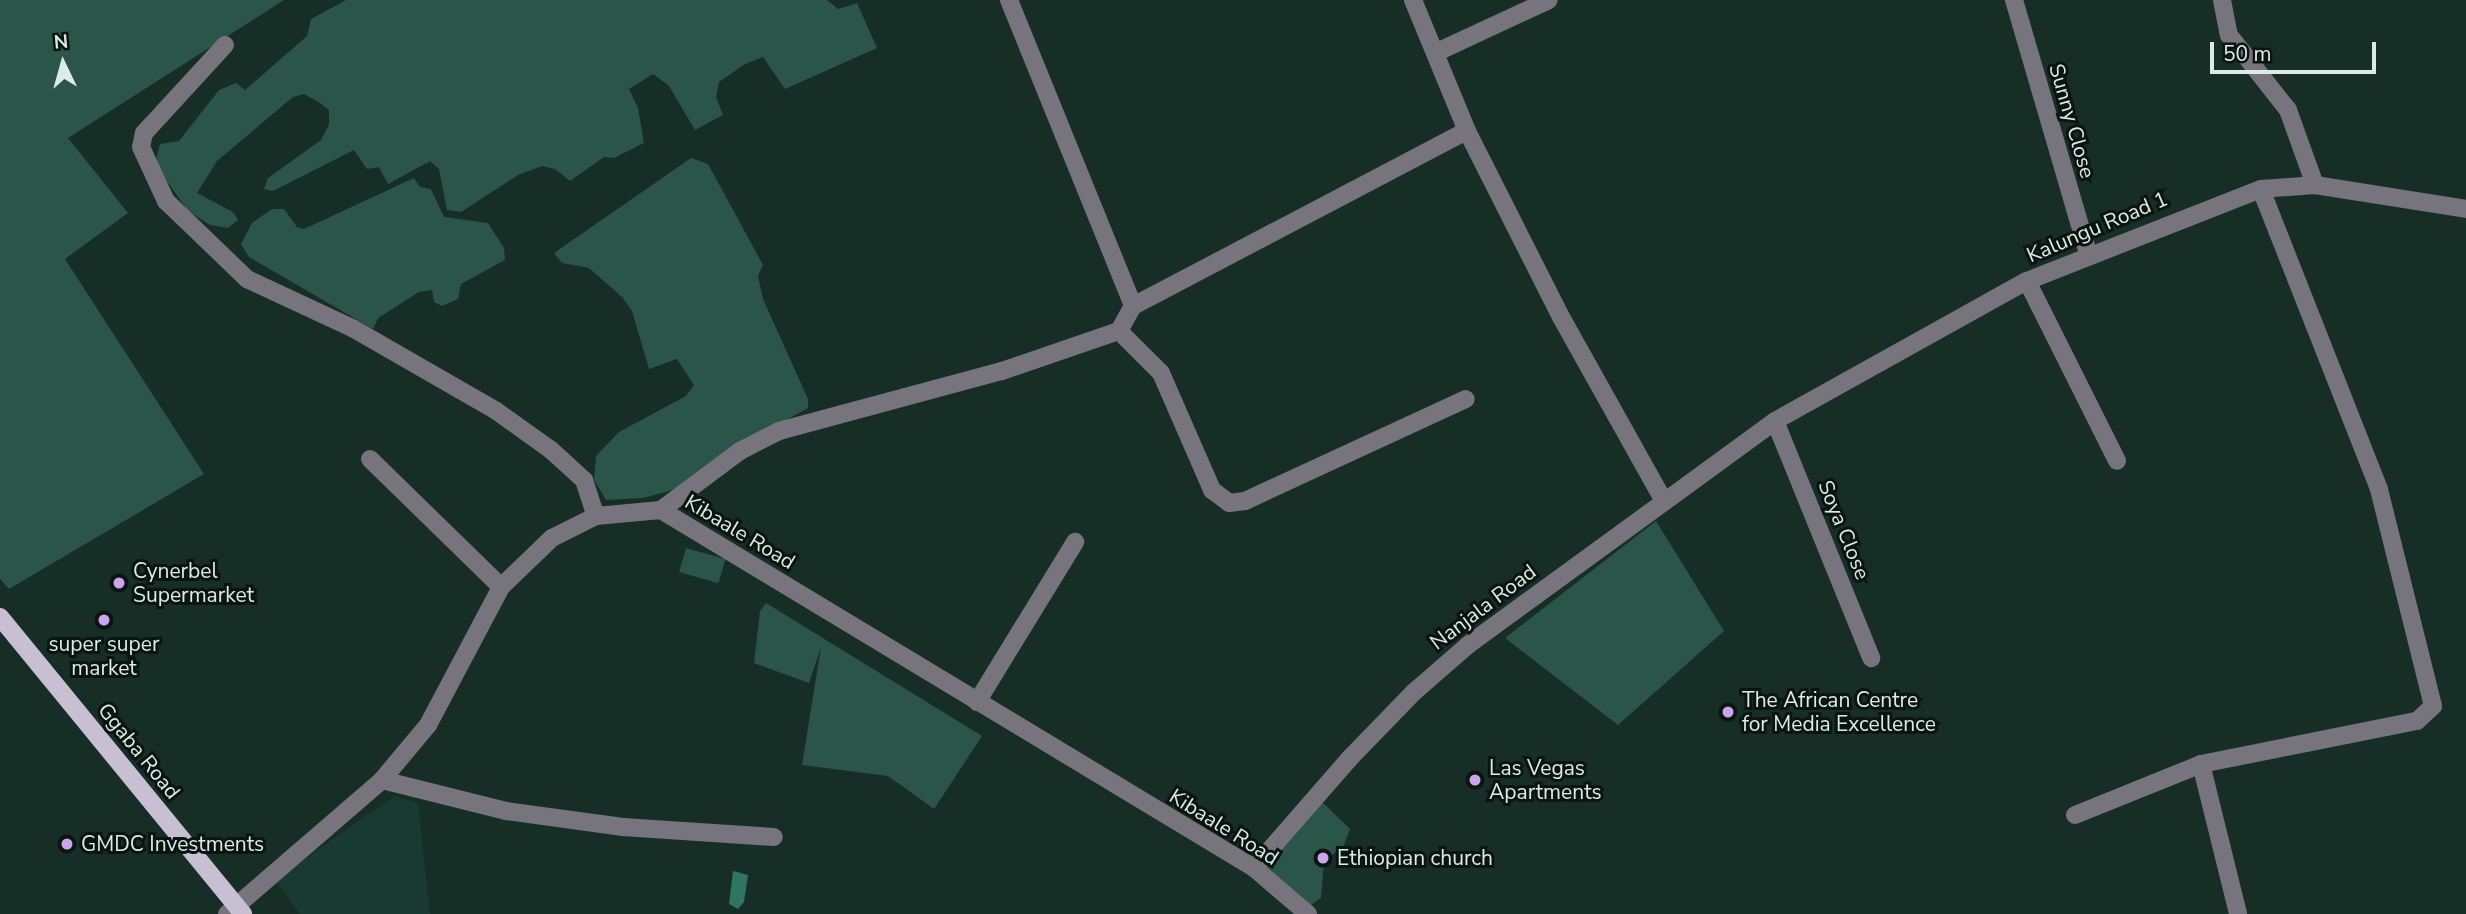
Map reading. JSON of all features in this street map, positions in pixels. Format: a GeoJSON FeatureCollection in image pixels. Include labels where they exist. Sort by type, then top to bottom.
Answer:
{"type":"FeatureCollection","features":[{"type":"Feature","properties":{"kind":"main road","name":"Ggaba Road"},"geometry":{"type":"LineString","coordinates":[[0,617],[235,911]]}},
{"type":"Feature","properties":{"kind":"street"},"geometry":{"type":"LineString","coordinates":[[1009,0],[1133,306]]}},
{"type":"Feature","properties":{"kind":"street"},"geometry":{"type":"LineString","coordinates":[[1413,0],[1437,52],[1466,131],[1561,317],[1664,501]]}},
{"type":"Feature","properties":{"kind":"street"},"geometry":{"type":"LineString","coordinates":[[1437,52],[1549,0]]}},
{"type":"Feature","properties":{"kind":"street","name":"Sunny Close"},"geometry":{"type":"LineString","coordinates":[[2014,0],[2088,253]]}},
{"type":"Feature","properties":{"kind":"street"},"geometry":{"type":"LineString","coordinates":[[2222,0],[2228,35],[2288,110],[2315,185]]}},
{"type":"Feature","properties":{"kind":"street"},"geometry":{"type":"LineString","coordinates":[[225,45],[144,133],[141,147],[166,201],[247,279],[354,328],[495,410],[551,450],[584,480],[596,516]]}},
{"type":"Feature","properties":{"kind":"street"},"geometry":{"type":"LineString","coordinates":[[661,510],[740,451],[779,431],[1002,371],[1119,331],[1133,306],[1466,131]]}},
{"type":"Feature","properties":{"kind":"street","name":"Kalungu Road 1"},"geometry":{"type":"LineString","coordinates":[[1775,421],[2027,281],[2088,253],[2261,188],[2315,185],[2466,209]]}},
{"type":"Feature","properties":{"kind":"street"},"geometry":{"type":"LineString","coordinates":[[2075,815],[2201,764],[2417,722],[2433,706],[2379,489],[2261,188]]}},
{"type":"Feature","properties":{"kind":"street"},"geometry":{"type":"LineString","coordinates":[[2027,281],[2117,461]]}},
{"type":"Feature","properties":{"kind":"street"},"geometry":{"type":"LineString","coordinates":[[1119,331],[1161,373],[1212,490],[1229,503],[1245,502],[1466,399]]}},
{"type":"Feature","properties":{"kind":"street","name":"Nanjala Road"},"geometry":{"type":"LineString","coordinates":[[1254,868],[1295,817],[1413,692],[1468,645],[1775,421]]}},
{"type":"Feature","properties":{"kind":"street","name":"Soya Close"},"geometry":{"type":"LineString","coordinates":[[1775,421],[1871,657]]}},
{"type":"Feature","properties":{"kind":"street"},"geometry":{"type":"LineString","coordinates":[[370,459],[500,587]]}},
{"type":"Feature","properties":{"kind":"street","name":"Kibaale Road"},"geometry":{"type":"LineString","coordinates":[[235,911],[382,780],[428,725],[500,587],[552,538],[596,516],[661,510],[1254,868],[1307,914]]}},
{"type":"Feature","properties":{"kind":"street"},"geometry":{"type":"LineString","coordinates":[[977,702],[1075,542]]}},
{"type":"Feature","properties":{"kind":"street"},"geometry":{"type":"LineString","coordinates":[[2201,764],[2238,914]]}},
{"type":"Feature","properties":{"kind":"street"},"geometry":{"type":"LineString","coordinates":[[382,780],[506,811],[623,827],[774,837]]}},
{"type":"Feature","properties":{"kind":"shaded area"},"geometry":{"type":"Polygon","coordinates":[[[0,0],[284,0],[68,138],[128,213],[65,259],[204,474],[9,589],[0,579],[0,0]]]}},
{"type":"Feature","properties":{"kind":"shaded area"},"geometry":{"type":"Polygon","coordinates":[[[346,0],[827,0],[838,9],[857,3],[877,48],[785,89],[763,57],[745,64],[719,82],[716,97],[723,115],[695,130],[669,86],[653,74],[629,89],[638,108],[644,143],[614,158],[604,157],[570,181],[555,169],[542,166],[518,175],[461,212],[447,210],[439,169],[430,161],[388,184],[379,167],[367,169],[354,150],[273,191],[264,189],[268,178],[321,140],[329,124],[329,110],[304,94],[293,97],[217,161],[197,193],[233,212],[238,220],[228,228],[210,225],[188,211],[155,164],[160,144],[179,141],[219,90],[236,83],[245,90],[307,36],[311,19],[346,0]]]}},
{"type":"Feature","properties":{"kind":"shaded area"},"geometry":{"type":"Polygon","coordinates":[[[691,158],[708,164],[763,265],[758,276],[763,299],[808,399],[808,408],[713,460],[677,489],[643,498],[606,500],[594,480],[596,456],[619,432],[686,396],[694,385],[677,359],[649,369],[632,311],[622,297],[589,268],[562,263],[554,253],[691,158]]]}},
{"type":"Feature","properties":{"kind":"shaded area"},"geometry":{"type":"Polygon","coordinates":[[[414,178],[420,187],[431,189],[444,217],[488,223],[504,248],[505,260],[461,284],[458,299],[442,306],[434,302],[432,290],[419,292],[378,318],[373,329],[249,257],[241,244],[252,223],[272,209],[284,209],[297,227],[304,229],[414,178]]]}},
{"type":"Feature","properties":{"kind":"shaded area"},"geometry":{"type":"Polygon","coordinates":[[[1656,521],[1724,631],[1618,725],[1505,638],[1656,521]]]}},
{"type":"Feature","properties":{"kind":"shaded area"},"geometry":{"type":"Polygon","coordinates":[[[686,548],[725,559],[719,583],[679,572],[686,548]]]}},
{"type":"Feature","properties":{"kind":"shaded area"},"geometry":{"type":"Polygon","coordinates":[[[766,603],[982,736],[934,809],[888,776],[802,765],[821,647],[809,683],[754,663],[760,611],[766,603]]]}},
{"type":"Feature","properties":{"kind":"shaded area"},"geometry":{"type":"Polygon","coordinates":[[[395,796],[418,803],[430,914],[300,914],[275,879],[395,796]]]}},
{"type":"Feature","properties":{"kind":"shaded area"},"geometry":{"type":"Polygon","coordinates":[[[1320,800],[1350,829],[1344,845],[1324,862],[1321,898],[1308,907],[1265,870],[1320,800]]]}},
{"type":"Feature","properties":{"kind":"shaded area"},"geometry":{"type":"Polygon","coordinates":[[[733,871],[748,875],[744,902],[738,909],[729,904],[733,871]]]}},
{"type":"Feature","properties":{"kind":"place","name":"Cynerbel Supermarket"},"geometry":{"type":"Point","coordinates":[119,583]}},
{"type":"Feature","properties":{"kind":"place","name":"super super market"},"geometry":{"type":"Point","coordinates":[104,620]}},
{"type":"Feature","properties":{"kind":"place","name":"The African Centre for Media Excellence"},"geometry":{"type":"Point","coordinates":[1728,712]}},
{"type":"Feature","properties":{"kind":"place","name":"Las Vegas Apartments"},"geometry":{"type":"Point","coordinates":[1475,780]}},
{"type":"Feature","properties":{"kind":"place","name":"GMDC Investments"},"geometry":{"type":"Point","coordinates":[67,844]}},
{"type":"Feature","properties":{"kind":"place","name":"Ethiopian church"},"geometry":{"type":"Point","coordinates":[1323,858]}}]}
